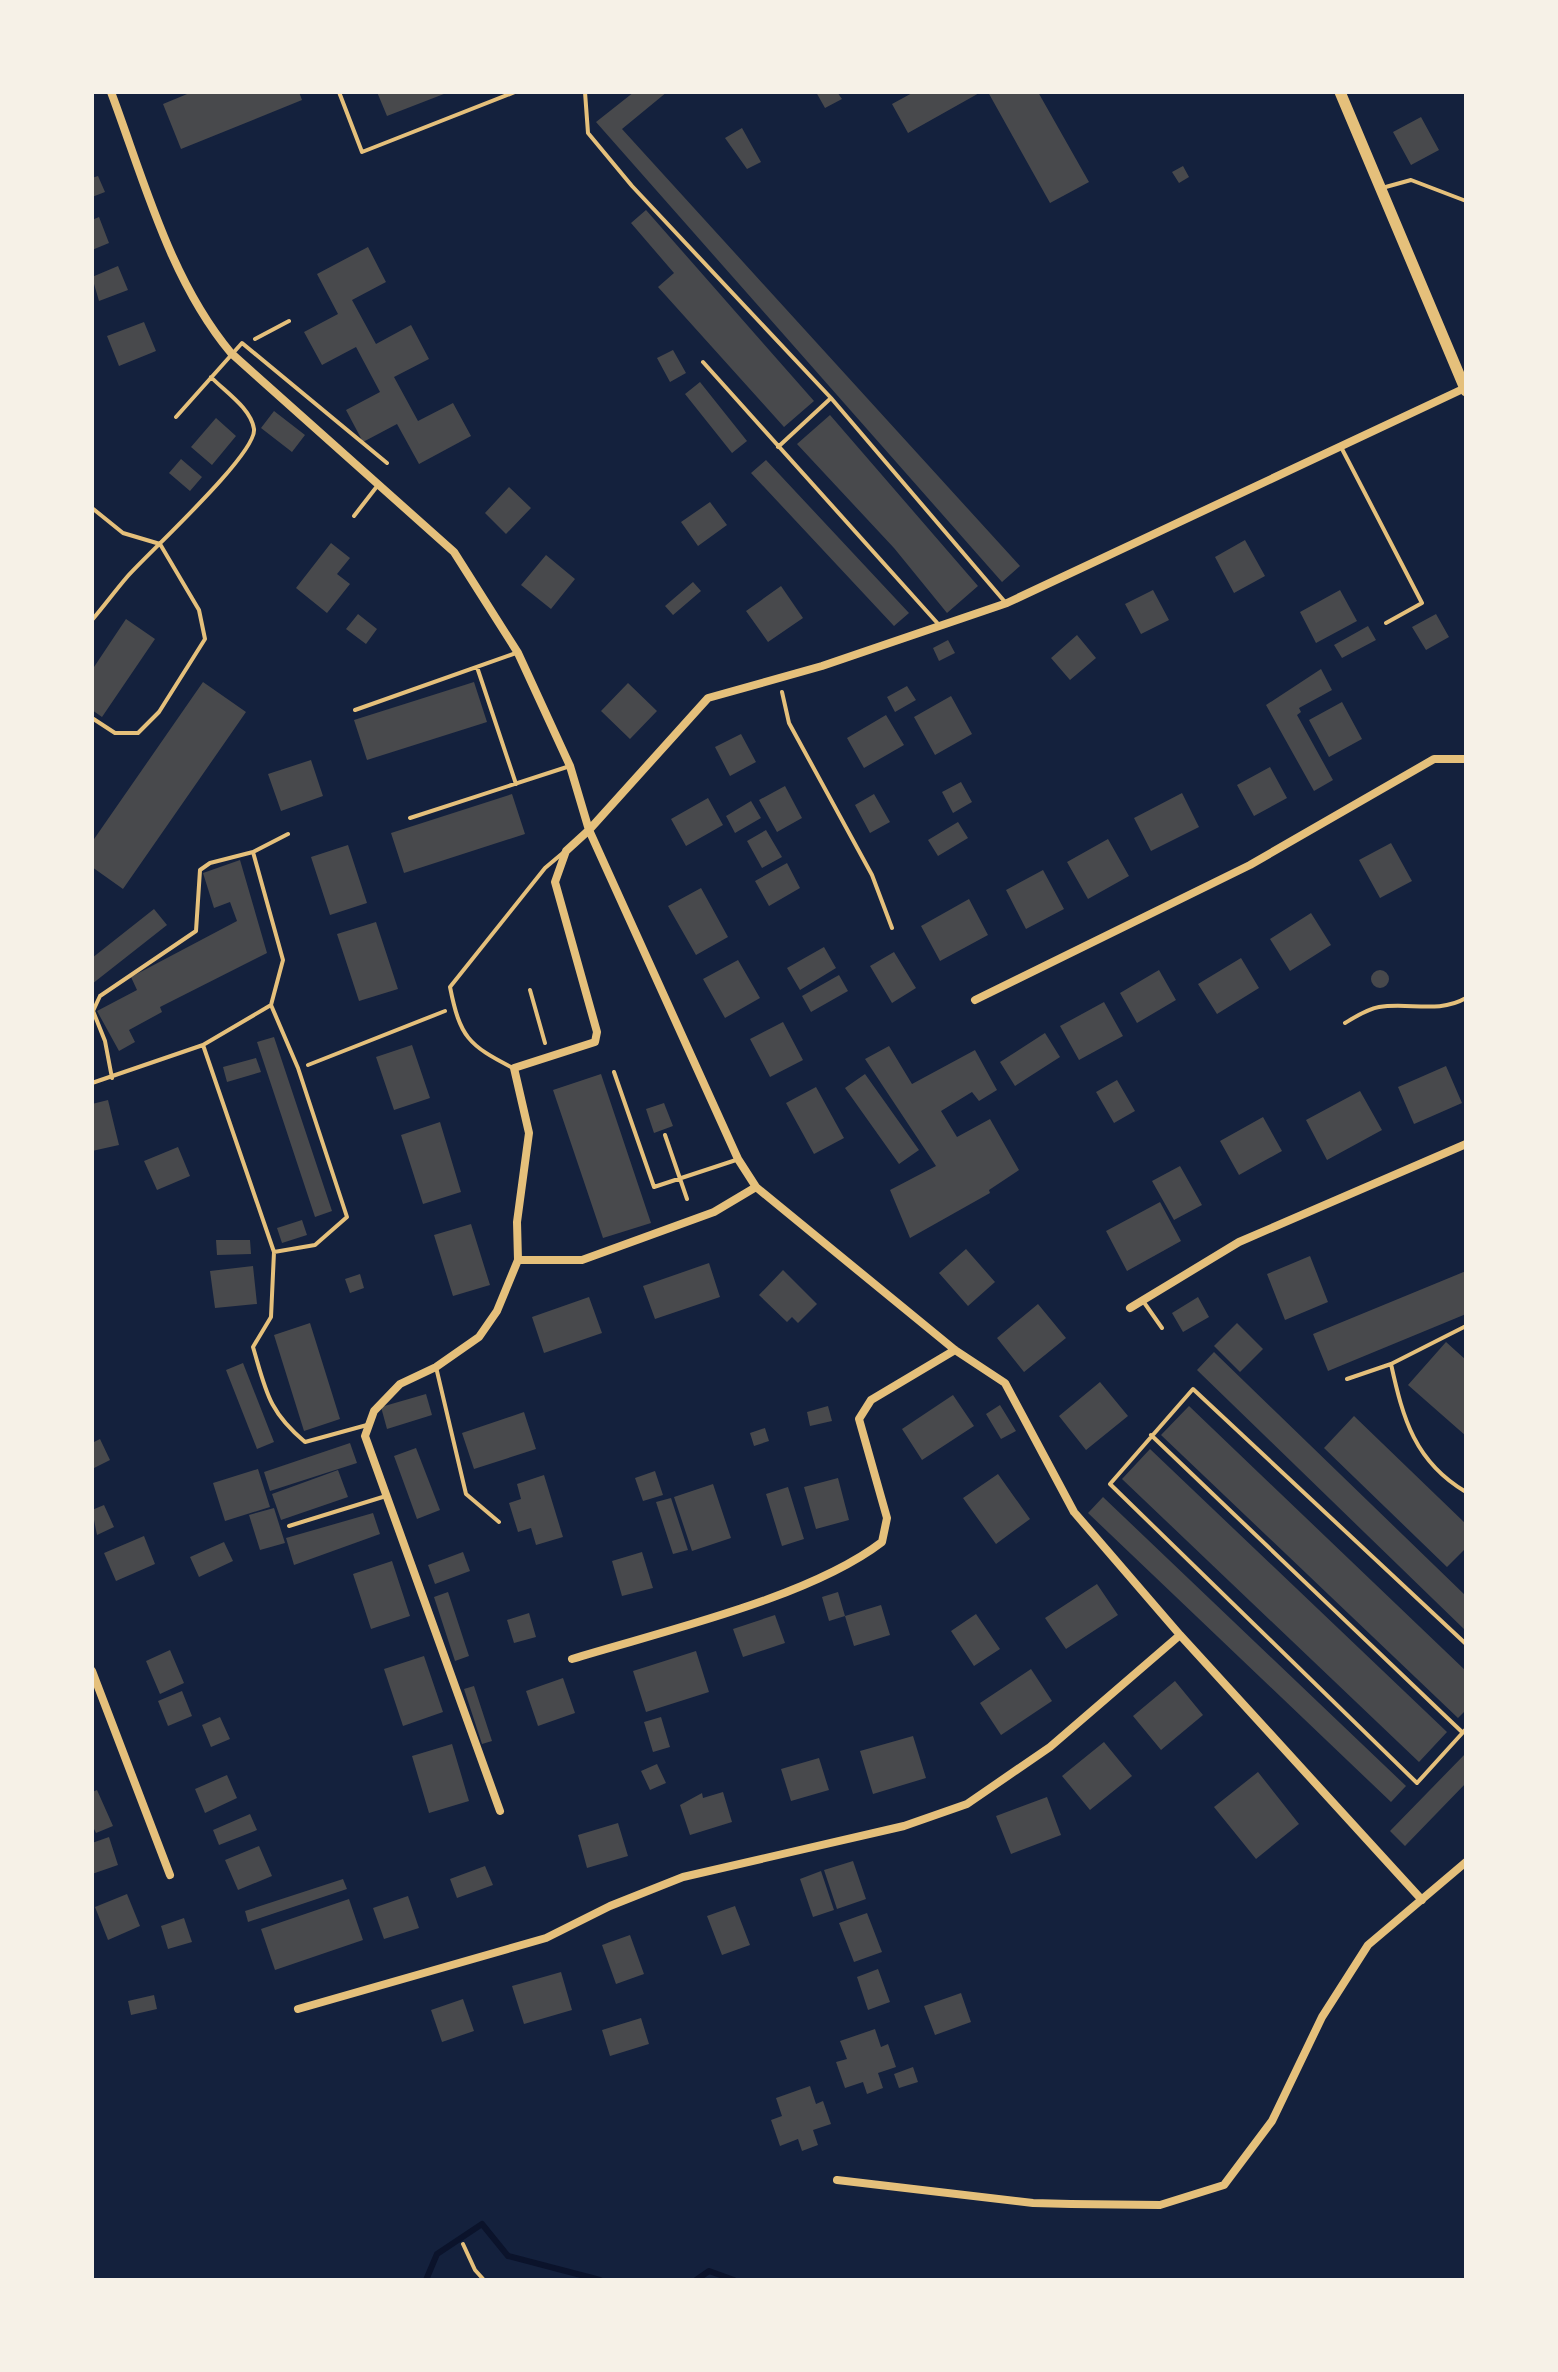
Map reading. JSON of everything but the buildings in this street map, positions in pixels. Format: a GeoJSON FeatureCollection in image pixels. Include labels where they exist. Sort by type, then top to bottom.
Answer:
{"type":"FeatureCollection","features":[{"type":"Feature","properties":{"kind":"street"},"geometry":{"type":"LineString","coordinates":[[111,92],[189,291],[231,353],[454,552],[518,653],[570,766],[589,830],[738,1159],[756,1187],[955,1350],[1005,1383],[1074,1512],[1180,1635],[1422,1900]]}},
{"type":"Feature","properties":{"kind":"street"},"geometry":{"type":"LineString","coordinates":[[500,1811],[365,1436],[374,1411],[400,1384],[436,1367],[479,1337],[497,1311],[518,1260],[517,1222],[529,1133],[514,1068],[595,1042],[597,1032],[555,882],[566,851],[589,830],[708,698],[941,628],[1007,603],[1339,444],[1465,390],[1343,93]]}},
{"type":"Feature","properties":{"kind":"street"},"geometry":{"type":"LineString","coordinates":[[975,1000],[1250,865],[1434,759],[1466,759]]}},
{"type":"Feature","properties":{"kind":"street"},"geometry":{"type":"LineString","coordinates":[[1130,1308],[1239,1242],[1466,1144]]}},
{"type":"Feature","properties":{"kind":"street"},"geometry":{"type":"LineString","coordinates":[[518,1260],[582,1260],[714,1212],[756,1187]]}},
{"type":"Feature","properties":{"kind":"street"},"geometry":{"type":"LineString","coordinates":[[572,1659],[768,1598],[863,1557],[882,1542],[887,1518],[859,1419],[871,1400],[955,1350]]}},
{"type":"Feature","properties":{"kind":"street"},"geometry":{"type":"LineString","coordinates":[[298,2009],[546,1938],[610,1906],[683,1877],[904,1826],[967,1804],[1050,1747],[1180,1635]]}},
{"type":"Feature","properties":{"kind":"street"},"geometry":{"type":"LineString","coordinates":[[92,1671],[170,1875]]}},
{"type":"Feature","properties":{"kind":"street"},"geometry":{"type":"LineString","coordinates":[[837,2180],[1033,2203],[1071,2204],[1160,2205],[1224,2185],[1272,2121],[1322,2017],[1368,1945],[1466,1862]]}},
{"type":"Feature","properties":{"kind":"lane"},"geometry":{"type":"LineString","coordinates":[[339,92],[362,152],[515,92]]}},
{"type":"Feature","properties":{"kind":"lane"},"geometry":{"type":"LineString","coordinates":[[585,92],[588,133],[632,186],[831,398],[1007,603]]}},
{"type":"Feature","properties":{"kind":"lane"},"geometry":{"type":"LineString","coordinates":[[1381,189],[1411,180],[1466,201]]}},
{"type":"Feature","properties":{"kind":"lane"},"geometry":{"type":"LineString","coordinates":[[176,417],[242,343],[387,463]]}},
{"type":"Feature","properties":{"kind":"lane"},"geometry":{"type":"LineString","coordinates":[[703,362],[941,628]]}},
{"type":"Feature","properties":{"kind":"lane"},"geometry":{"type":"LineString","coordinates":[[92,620],[128,576],[250,445],[255,432],[243,410],[211,377]]}},
{"type":"Feature","properties":{"kind":"lane"},"geometry":{"type":"LineString","coordinates":[[778,447],[831,398]]}},
{"type":"Feature","properties":{"kind":"lane"},"geometry":{"type":"LineString","coordinates":[[1339,444],[1422,603],[1386,623]]}},
{"type":"Feature","properties":{"kind":"lane"},"geometry":{"type":"LineString","coordinates":[[354,516],[378,485]]}},
{"type":"Feature","properties":{"kind":"lane"},"geometry":{"type":"LineString","coordinates":[[92,508],[123,533],[160,544],[199,610],[205,639],[159,712],[138,733],[115,733],[92,718]]}},
{"type":"Feature","properties":{"kind":"lane"},"geometry":{"type":"LineString","coordinates":[[355,710],[518,653]]}},
{"type":"Feature","properties":{"kind":"lane"},"geometry":{"type":"LineString","coordinates":[[477,667],[516,784]]}},
{"type":"Feature","properties":{"kind":"lane"},"geometry":{"type":"LineString","coordinates":[[410,818],[570,766]]}},
{"type":"Feature","properties":{"kind":"lane"},"geometry":{"type":"LineString","coordinates":[[112,1078],[105,1041],[93,1011],[100,996],[196,931],[200,870],[210,863],[253,852],[288,834]]}},
{"type":"Feature","properties":{"kind":"lane"},"geometry":{"type":"LineString","coordinates":[[514,1068],[484,1054],[458,1025],[450,987],[545,868],[566,851]]}},
{"type":"Feature","properties":{"kind":"lane"},"geometry":{"type":"LineString","coordinates":[[253,852],[283,960],[271,1005],[298,1068],[347,1217],[315,1245],[274,1252]]}},
{"type":"Feature","properties":{"kind":"lane"},"geometry":{"type":"LineString","coordinates":[[1345,1023],[1379,1007],[1423,1009],[1456,1004],[1466,998]]}},
{"type":"Feature","properties":{"kind":"lane"},"geometry":{"type":"LineString","coordinates":[[92,1083],[203,1045],[271,1005]]}},
{"type":"Feature","properties":{"kind":"lane"},"geometry":{"type":"LineString","coordinates":[[203,1045],[274,1252],[271,1317],[253,1347],[270,1405],[281,1422],[305,1442],[369,1425]]}},
{"type":"Feature","properties":{"kind":"lane"},"geometry":{"type":"LineString","coordinates":[[614,1072],[654,1187],[738,1159]]}},
{"type":"Feature","properties":{"kind":"lane"},"geometry":{"type":"LineString","coordinates":[[665,1135],[687,1199]]}},
{"type":"Feature","properties":{"kind":"lane"},"geometry":{"type":"LineString","coordinates":[[1142,1300],[1162,1328]]}},
{"type":"Feature","properties":{"kind":"lane"},"geometry":{"type":"LineString","coordinates":[[1347,1379],[1391,1364],[1466,1326]]}},
{"type":"Feature","properties":{"kind":"lane"},"geometry":{"type":"LineString","coordinates":[[1391,1364],[1399,1401],[1418,1449],[1450,1483],[1466,1492]]}},
{"type":"Feature","properties":{"kind":"lane"},"geometry":{"type":"LineString","coordinates":[[436,1367],[466,1494],[499,1522]]}},
{"type":"Feature","properties":{"kind":"lane"},"geometry":{"type":"LineString","coordinates":[[1151,1435],[1464,1730],[1417,1783],[1110,1484],[1151,1435],[1193,1389],[1466,1644]]}},
{"type":"Feature","properties":{"kind":"lane"},"geometry":{"type":"LineString","coordinates":[[289,1526],[386,1496]]}},
{"type":"Feature","properties":{"kind":"path"},"geometry":{"type":"LineString","coordinates":[[242,343],[289,321]]}},
{"type":"Feature","properties":{"kind":"path"},"geometry":{"type":"LineString","coordinates":[[779,678],[789,723],[872,875],[892,928]]}},
{"type":"Feature","properties":{"kind":"path"},"geometry":{"type":"LineString","coordinates":[[530,990],[549,1057]]}},
{"type":"Feature","properties":{"kind":"path"},"geometry":{"type":"LineString","coordinates":[[298,1068],[454,1007]]}},
{"type":"Feature","properties":{"kind":"path"},"geometry":{"type":"LineString","coordinates":[[463,2244],[475,2270],[484,2280]]}},
{"type":"Feature","properties":{"kind":"waterway"},"geometry":{"type":"LineString","coordinates":[[426,2280],[437,2254],[482,2224],[508,2256],[600,2280]]}},
{"type":"Feature","properties":{"kind":"waterway"},"geometry":{"type":"LineString","coordinates":[[696,2280],[709,2271],[734,2280]]}}]}
